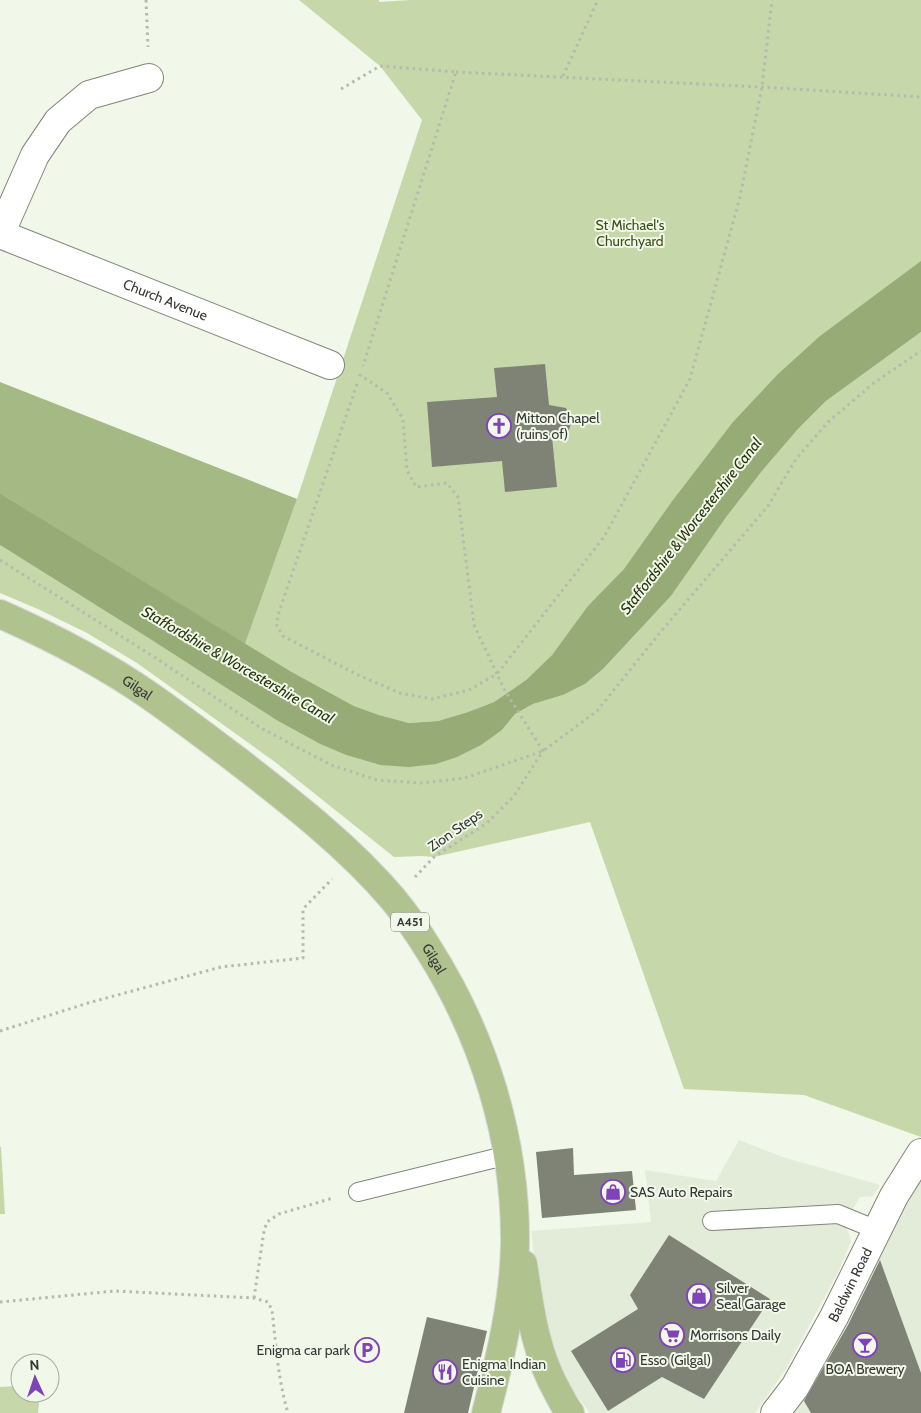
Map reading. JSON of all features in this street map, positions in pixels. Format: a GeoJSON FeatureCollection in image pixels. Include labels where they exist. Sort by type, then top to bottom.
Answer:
{"type":"FeatureCollection","features":[{"type":"Feature","properties":{"kind":"main road","name":"Gilgal"},"geometry":{"type":"LineString","coordinates":[[0,614],[49,637],[148,695],[251,772],[352,856],[394,899],[418,932],[444,975],[468,1022],[487,1068],[509,1157],[514,1198],[515,1246],[512,1283],[500,1353],[486,1413]]}},
{"type":"Feature","properties":{"kind":"main road"},"geometry":{"type":"LineString","coordinates":[[514,1198],[534,1331],[549,1377],[570,1413]]}},
{"type":"Feature","properties":{"kind":"street","name":"Church Avenue"},"geometry":{"type":"LineString","coordinates":[[149,78],[89,95],[58,121],[35,155],[0,234],[330,365]]}},
{"type":"Feature","properties":{"kind":"street","name":"Baldwin Road"},"geometry":{"type":"LineString","coordinates":[[775,1413],[795,1388],[834,1317],[894,1196],[921,1153]]}},
{"type":"Feature","properties":{"kind":"lane"},"geometry":{"type":"LineString","coordinates":[[358,1192],[509,1157]]}},
{"type":"Feature","properties":{"kind":"lane"},"geometry":{"type":"LineString","coordinates":[[712,1221],[838,1214],[877,1230]]}},
{"type":"Feature","properties":{"kind":"path"},"geometry":{"type":"LineString","coordinates":[[146,0],[149,78]]}},
{"type":"Feature","properties":{"kind":"path"},"geometry":{"type":"LineString","coordinates":[[563,76],[596,4],[596,0]]}},
{"type":"Feature","properties":{"kind":"path"},"geometry":{"type":"LineString","coordinates":[[456,72],[360,375],[276,624],[283,636],[358,675],[400,693],[432,699],[469,690],[497,674],[604,537],[690,379],[740,197],[762,87],[772,0]]}},
{"type":"Feature","properties":{"kind":"path"},"geometry":{"type":"LineString","coordinates":[[342,89],[380,66],[456,72],[563,76],[921,97]]}},
{"type":"Feature","properties":{"kind":"path"},"geometry":{"type":"LineString","coordinates":[[0,560],[148,653],[261,728],[331,765],[377,780],[421,783],[465,778],[543,751],[597,711],[663,629],[768,506],[796,459],[828,422],[875,382],[921,351]]}},
{"type":"Feature","properties":{"kind":"path"},"geometry":{"type":"LineString","coordinates":[[360,375],[388,393],[403,419],[408,470],[416,487],[447,483],[458,497],[474,625],[504,689],[543,751]]}},
{"type":"Feature","properties":{"kind":"path","name":"Zion Steps"},"geometry":{"type":"LineString","coordinates":[[394,899],[434,857],[487,823],[514,796],[543,751]]}},
{"type":"Feature","properties":{"kind":"path"},"geometry":{"type":"LineString","coordinates":[[0,1031],[88,1003],[221,967],[303,958],[303,909],[352,856]]}},
{"type":"Feature","properties":{"kind":"path"},"geometry":{"type":"LineString","coordinates":[[254,1298],[267,1222],[279,1214],[358,1192]]}},
{"type":"Feature","properties":{"kind":"path"},"geometry":{"type":"LineString","coordinates":[[0,1302],[115,1291],[254,1298],[268,1302],[272,1310],[282,1394],[288,1413]]}},
{"type":"Feature","properties":{"kind":"shaded area"},"geometry":{"type":"Polygon","coordinates":[[[0,382],[297,499],[245,644],[0,493],[0,382]]]}},
{"type":"Feature","properties":{"kind":"shaded area","name":"Silver Seal Garage"},"geometry":{"type":"Polygon","coordinates":[[[739,1140],[783,1157],[880,1185],[873,1196],[860,1197],[847,1218],[845,1223],[851,1241],[839,1270],[786,1369],[755,1413],[590,1413],[573,1391],[553,1353],[538,1287],[531,1231],[651,1222],[645,1170],[716,1181],[739,1140]]]}},
{"type":"Feature","properties":{"kind":"shaded area","name":"BOA Brewery"},"geometry":{"type":"Polygon","coordinates":[[[921,1153],[921,1413],[775,1413],[921,1153]]]}},
{"type":"Feature","properties":{"kind":"green space","name":"St Michael's Churchyard"},"geometry":{"type":"Polygon","coordinates":[[[299,0],[379,0],[379,2],[411,0],[921,0],[921,299],[587,607],[552,655],[526,680],[494,702],[438,721],[409,723],[354,706],[245,644],[297,499],[422,120],[380,66],[299,0]]]}},
{"type":"Feature","properties":{"kind":"green space"},"geometry":{"type":"Polygon","coordinates":[[[921,332],[921,1137],[804,1095],[684,1089],[590,822],[434,857],[394,857],[275,762],[137,663],[87,633],[0,593],[0,545],[278,721],[320,744],[346,755],[380,765],[502,730],[515,714],[533,704],[563,695],[585,684],[603,669],[671,596],[727,516],[798,429],[826,401],[921,332]]]}},
{"type":"Feature","properties":{"kind":"green space"},"geometry":{"type":"Polygon","coordinates":[[[1,1147],[5,1214],[0,1214],[1,1147]]]}},
{"type":"Feature","properties":{"kind":"green space"},"geometry":{"type":"Polygon","coordinates":[[[10,1386],[10,1403],[39,1403],[38,1413],[0,1413],[0,1387],[10,1386]]]}},
{"type":"Feature","properties":{"kind":"water","name":"Staffordshire & Worcestershire Canal"},"geometry":{"type":"Polygon","coordinates":[[[921,261],[921,332],[826,401],[798,429],[727,516],[671,596],[603,669],[585,684],[563,695],[533,704],[515,714],[502,730],[481,745],[457,757],[436,764],[409,767],[380,765],[346,755],[320,744],[278,721],[0,545],[0,493],[290,671],[354,706],[409,723],[438,721],[468,712],[494,702],[526,680],[552,655],[587,607],[624,569],[673,500],[733,422],[778,374],[820,336],[921,261]]]}},
{"type":"Feature","properties":{"kind":"building","name":"Mitton Chapel (ruins of)"},"geometry":{"type":"Polygon","coordinates":[[[545,364],[549,405],[566,408],[572,420],[568,433],[552,437],[557,487],[505,492],[502,461],[432,467],[427,402],[497,397],[494,368],[545,364]]]}},
{"type":"Feature","properties":{"kind":"building"},"geometry":{"type":"Polygon","coordinates":[[[573,1148],[574,1175],[632,1171],[636,1210],[542,1218],[536,1152],[573,1148]]]}},
{"type":"Feature","properties":{"kind":"building"},"geometry":{"type":"Polygon","coordinates":[[[669,1235],[770,1299],[704,1399],[662,1377],[608,1411],[571,1351],[638,1309],[630,1295],[669,1235]]]}},
{"type":"Feature","properties":{"kind":"building","name":"BOA Brewery"},"geometry":{"type":"Polygon","coordinates":[[[880,1260],[921,1373],[921,1413],[811,1413],[804,1401],[848,1325],[880,1260]]]}},
{"type":"Feature","properties":{"kind":"building","name":"Enigma Indian Cuisine"},"geometry":{"type":"Polygon","coordinates":[[[427,1317],[487,1331],[468,1413],[404,1413],[427,1317]]]}},
{"type":"Feature","properties":{"kind":"place","name":"Mitton Chapel (ruins of)"},"geometry":{"type":"Point","coordinates":[499,426]}},
{"type":"Feature","properties":{"kind":"place","name":"SAS Auto Repairs"},"geometry":{"type":"Point","coordinates":[613,1192]}},
{"type":"Feature","properties":{"kind":"place","name":"Silver Seal Garage"},"geometry":{"type":"Point","coordinates":[699,1296]}},
{"type":"Feature","properties":{"kind":"place","name":"Morrisons Daily"},"geometry":{"type":"Point","coordinates":[672,1335]}},
{"type":"Feature","properties":{"kind":"place","name":"BOA Brewery"},"geometry":{"type":"Point","coordinates":[865,1345]}},
{"type":"Feature","properties":{"kind":"place","name":"Enigma car park"},"geometry":{"type":"Point","coordinates":[367,1350]}},
{"type":"Feature","properties":{"kind":"place","name":"Esso (Gilgal)"},"geometry":{"type":"Point","coordinates":[623,1360]}},
{"type":"Feature","properties":{"kind":"place","name":"Enigma Indian Cuisine"},"geometry":{"type":"Point","coordinates":[445,1372]}}]}
